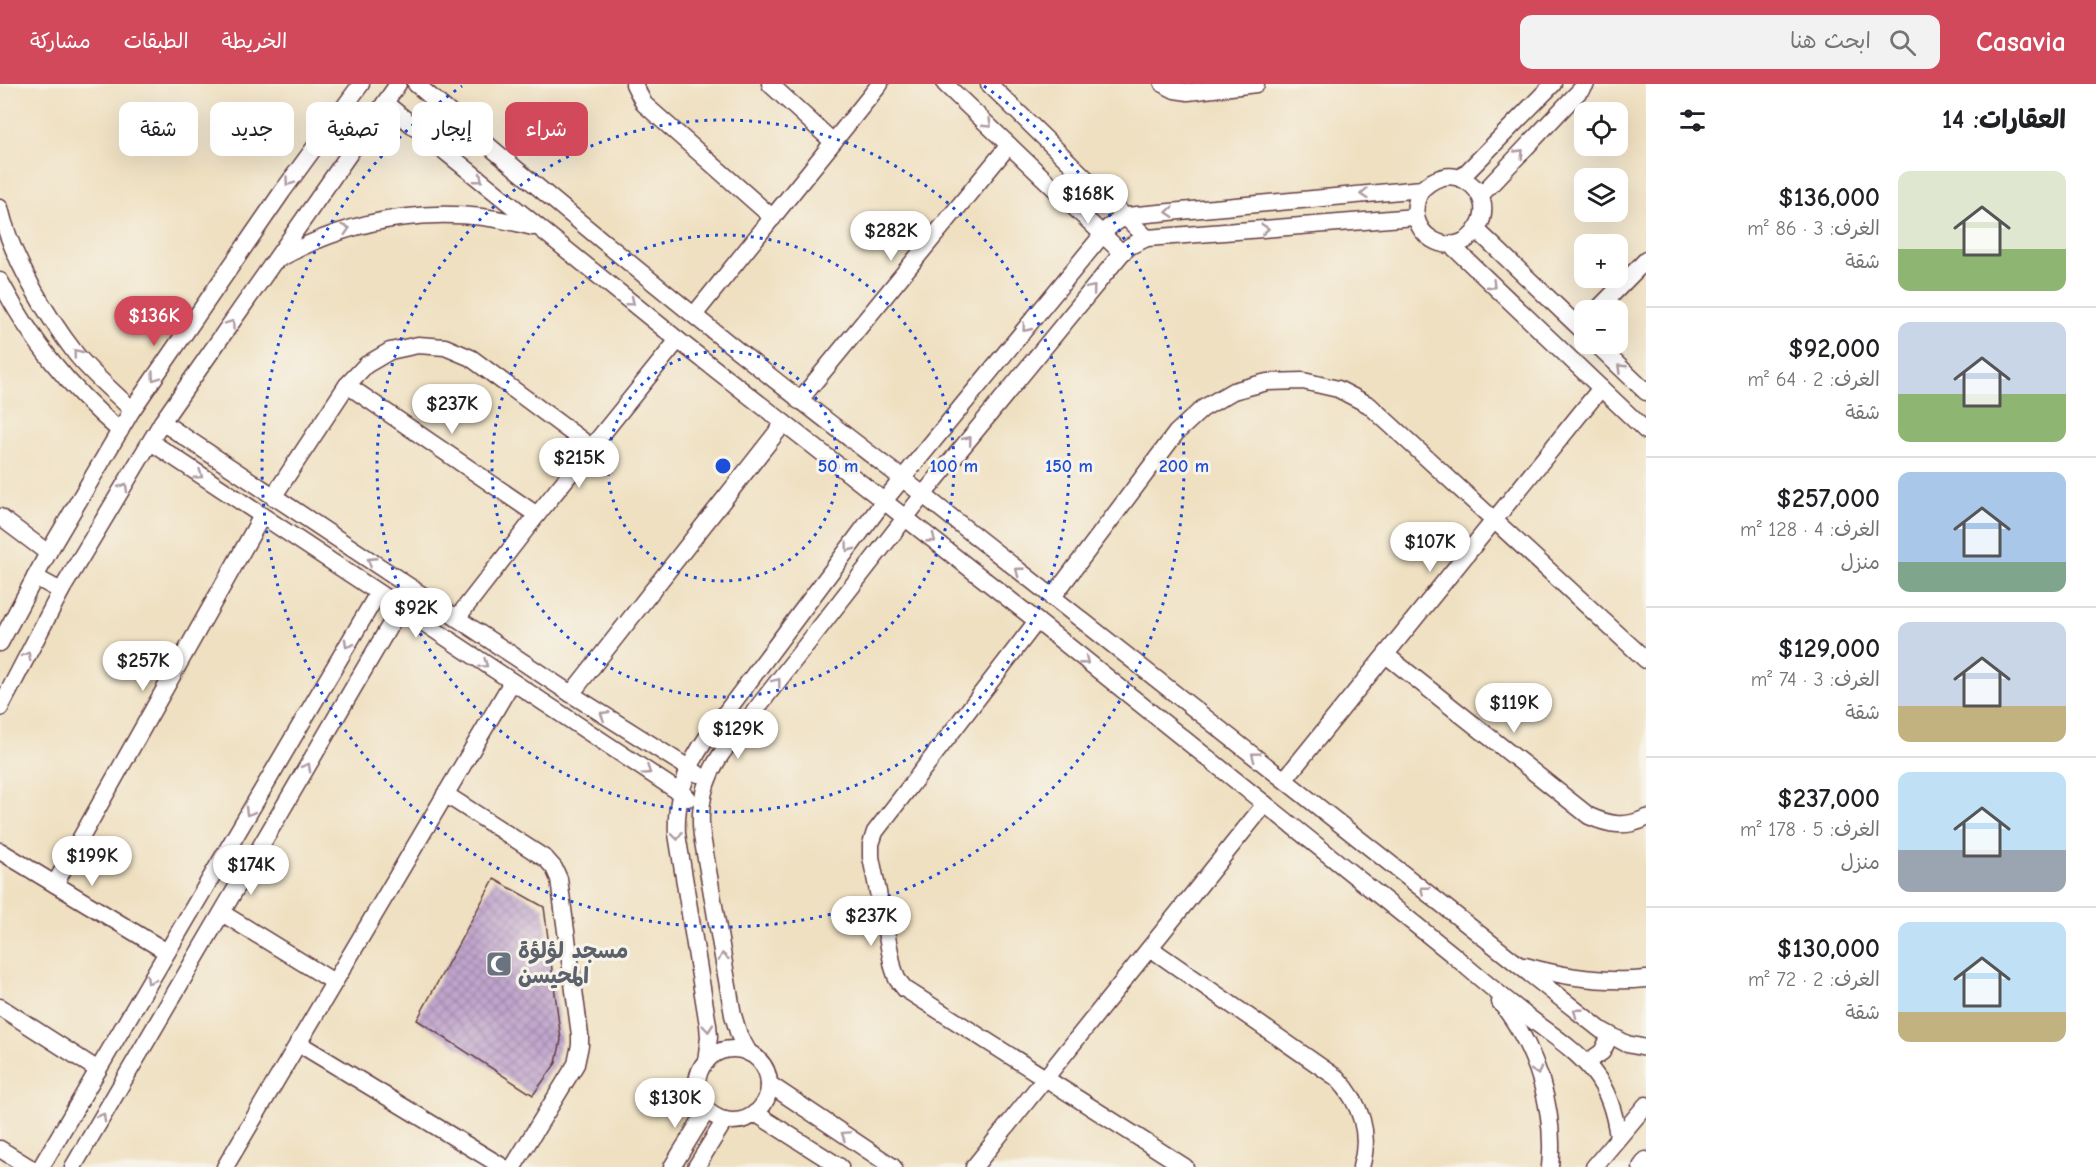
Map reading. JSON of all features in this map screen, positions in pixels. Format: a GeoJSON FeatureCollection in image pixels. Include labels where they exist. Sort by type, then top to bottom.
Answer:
{"type":"FeatureCollection","features":[{"type":"Feature","properties":{"kind":"street"},"geometry":{"type":"LineString","coordinates":[[0,643],[48,553],[132,410],[282,192],[361,84]]}},
{"type":"Feature","properties":{"kind":"street"},"geometry":{"type":"LineString","coordinates":[[386,102],[398,84]]}},
{"type":"Feature","properties":{"kind":"street"},"geometry":{"type":"LineString","coordinates":[[416,84],[799,401],[903,479],[1517,964],[1610,1036],[1627,1044],[1646,1048]]}},
{"type":"Feature","properties":{"kind":"street"},"geometry":{"type":"LineString","coordinates":[[634,84],[644,104],[773,218]]}},
{"type":"Feature","properties":{"kind":"street"},"geometry":{"type":"LineString","coordinates":[[770,84],[833,142]]}},
{"type":"Feature","properties":{"kind":"street"},"geometry":{"type":"LineString","coordinates":[[694,315],[880,84]]}},
{"type":"Feature","properties":{"kind":"street"},"geometry":{"type":"LineString","coordinates":[[945,84],[1122,253]]}},
{"type":"Feature","properties":{"kind":"street"},"geometry":{"type":"LineString","coordinates":[[989,84],[1148,238]]}},
{"type":"Feature","properties":{"kind":"street"},"geometry":{"type":"LineString","coordinates":[[1163,84],[1175,90],[1188,92],[1256,84]]}},
{"type":"Feature","properties":{"kind":"street"},"geometry":{"type":"LineString","coordinates":[[1461,178],[1553,84]]}},
{"type":"Feature","properties":{"kind":"street"},"geometry":{"type":"LineString","coordinates":[[1480,196],[1586,84]]}},
{"type":"Feature","properties":{"kind":"street"},"geometry":{"type":"LineString","coordinates":[[400,115],[412,125]]}},
{"type":"Feature","properties":{"kind":"street"},"geometry":{"type":"LineString","coordinates":[[799,401],[1009,144]]}},
{"type":"Feature","properties":{"kind":"street"},"geometry":{"type":"LineString","coordinates":[[0,708],[61,591],[162,422],[348,156]]}},
{"type":"Feature","properties":{"kind":"street"},"geometry":{"type":"LineString","coordinates":[[450,156],[678,340],[1036,621],[1452,954],[1486,985],[1586,1063],[1599,1079],[1609,1097],[1617,1124],[1618,1137]]}},
{"type":"Feature","properties":{"kind":"street"},"geometry":{"type":"LineString","coordinates":[[1444,176],[1461,178],[1472,185],[1480,196],[1483,209],[1481,223],[1468,239],[1442,244],[1428,237],[1418,225],[1415,217],[1416,202],[1422,189],[1436,179],[1444,176]]}},
{"type":"Feature","properties":{"kind":"street"},"geometry":{"type":"LineString","coordinates":[[1415,217],[1148,238],[1138,241],[1122,253],[904,517],[722,753],[707,778],[700,807],[702,836],[733,1015],[739,1035],[749,1053],[763,1066],[769,1084],[764,1103],[755,1113],[741,1120],[725,1120],[707,1110],[702,1104],[697,1089],[698,1080],[706,1062],[708,1025],[677,834],[676,818],[680,793],[689,769],[706,739],[884,501],[1103,234],[1117,221],[1126,216],[1422,189]]}},
{"type":"Feature","properties":{"kind":"street"},"geometry":{"type":"LineString","coordinates":[[0,208],[3,222],[34,292],[77,356],[132,410]]}},
{"type":"Feature","properties":{"kind":"street"},"geometry":{"type":"LineString","coordinates":[[274,262],[296,249],[342,230],[407,216],[466,215],[507,220],[540,229]]}},
{"type":"Feature","properties":{"kind":"street"},"geometry":{"type":"LineString","coordinates":[[1477,230],[1574,320]]}},
{"type":"Feature","properties":{"kind":"street"},"geometry":{"type":"LineString","coordinates":[[1450,244],[1646,431]]}},
{"type":"Feature","properties":{"kind":"street"},"geometry":{"type":"LineString","coordinates":[[1607,300],[1646,260]]}},
{"type":"Feature","properties":{"kind":"street"},"geometry":{"type":"LineString","coordinates":[[0,281],[40,348],[64,378],[120,431]]}},
{"type":"Feature","properties":{"kind":"street"},"geometry":{"type":"LineString","coordinates":[[457,618],[537,514],[678,340]]}},
{"type":"Feature","properties":{"kind":"street"},"geometry":{"type":"LineString","coordinates":[[273,497],[347,385],[366,365],[390,351],[418,345],[445,347],[471,358],[591,447]]}},
{"type":"Feature","properties":{"kind":"street"},"geometry":{"type":"LineString","coordinates":[[1606,354],[1646,392]]}},
{"type":"Feature","properties":{"kind":"street"},"geometry":{"type":"LineString","coordinates":[[1052,597],[1176,434],[1202,409],[1233,391],[1267,382],[1303,381],[1338,389],[1369,405],[1646,660]]}},
{"type":"Feature","properties":{"kind":"street"},"geometry":{"type":"LineString","coordinates":[[347,385],[537,514]]}},
{"type":"Feature","properties":{"kind":"street"},"geometry":{"type":"LineString","coordinates":[[1285,779],[1601,388]]}},
{"type":"Feature","properties":{"kind":"street"},"geometry":{"type":"LineString","coordinates":[[162,422],[571,694],[689,769],[707,778]]}},
{"type":"Feature","properties":{"kind":"street"},"geometry":{"type":"LineString","coordinates":[[571,694],[784,423]]}},
{"type":"Feature","properties":{"kind":"street"},"geometry":{"type":"LineString","coordinates":[[151,442],[700,807]]}},
{"type":"Feature","properties":{"kind":"street"},"geometry":{"type":"LineString","coordinates":[[55,884],[262,516]]}},
{"type":"Feature","properties":{"kind":"street"},"geometry":{"type":"LineString","coordinates":[[0,517],[48,553]]}},
{"type":"Feature","properties":{"kind":"street"},"geometry":{"type":"LineString","coordinates":[[35,577],[61,591]]}},
{"type":"Feature","properties":{"kind":"street"},"geometry":{"type":"LineString","coordinates":[[41,1167],[378,593]]}},
{"type":"Feature","properties":{"kind":"street"},"geometry":{"type":"LineString","coordinates":[[73,1167],[400,608]]}},
{"type":"Feature","properties":{"kind":"street"},"geometry":{"type":"LineString","coordinates":[[1036,621],[875,832],[871,844],[871,857],[893,968],[897,979],[905,989],[1185,1167]]}},
{"type":"Feature","properties":{"kind":"street"},"geometry":{"type":"LineString","coordinates":[[1386,655],[1589,816],[1604,823],[1620,825],[1646,818]]}},
{"type":"Feature","properties":{"kind":"street"},"geometry":{"type":"LineString","coordinates":[[232,1165],[298,1043],[512,682]]}},
{"type":"Feature","properties":{"kind":"street"},"geometry":{"type":"LineString","coordinates":[[445,795],[546,859],[554,868],[559,879],[580,1035],[579,1055],[576,1064],[513,1167]]}},
{"type":"Feature","properties":{"kind":"street"},"geometry":{"type":"LineString","coordinates":[[974,1167],[1265,804]]}},
{"type":"Feature","properties":{"kind":"street"},"geometry":{"type":"LineString","coordinates":[[0,851],[167,952]]}},
{"type":"Feature","properties":{"kind":"street"},"geometry":{"type":"LineString","coordinates":[[222,913],[334,982]]}},
{"type":"Feature","properties":{"kind":"street"},"geometry":{"type":"LineString","coordinates":[[1150,948],[1342,1083],[1359,1108],[1365,1131],[1365,1154],[1361,1167]]}},
{"type":"Feature","properties":{"kind":"street"},"geometry":{"type":"LineString","coordinates":[[1517,964],[1541,971],[1590,979],[1646,979]]}},
{"type":"Feature","properties":{"kind":"street"},"geometry":{"type":"LineString","coordinates":[[1486,985],[1506,1009],[1523,1036],[1536,1066],[1545,1096],[1550,1127],[1550,1167]]}},
{"type":"Feature","properties":{"kind":"street"},"geometry":{"type":"LineString","coordinates":[[0,1007],[98,1070]]}},
{"type":"Feature","properties":{"kind":"street"},"geometry":{"type":"LineString","coordinates":[[1586,1063],[1602,1052],[1610,1036]]}},
{"type":"Feature","properties":{"kind":"street"},"geometry":{"type":"LineString","coordinates":[[298,1043],[503,1167]]}},
{"type":"Feature","properties":{"kind":"street"},"geometry":{"type":"LineString","coordinates":[[706,1062],[730,1049],[749,1053]]}},
{"type":"Feature","properties":{"kind":"street"},"geometry":{"type":"LineString","coordinates":[[769,1084],[893,1167]]}},
{"type":"Feature","properties":{"kind":"street"},"geometry":{"type":"LineString","coordinates":[[1594,1167],[1646,1105]]}},
{"type":"Feature","properties":{"kind":"street"},"geometry":{"type":"LineString","coordinates":[[672,1167],[707,1110]]}},
{"type":"Feature","properties":{"kind":"street"},"geometry":{"type":"LineString","coordinates":[[755,1113],[840,1167]]}},
{"type":"Feature","properties":{"kind":"street"},"geometry":{"type":"LineString","coordinates":[[696,1167],[725,1120]]}},
{"type":"Feature","properties":{"kind":"street"},"geometry":{"type":"LineString","coordinates":[[0,1149],[29,1167]]}},
{"type":"Feature","properties":{"kind":"street"},"geometry":{"type":"LineString","coordinates":[[1641,1167],[1646,1160]]}},
{"type":"Feature","properties":{"kind":"building","name":"مسجد لؤلؤة المحيسن"},"geometry":{"type":"Polygon","coordinates":[[[494,879],[544,907],[561,1040],[556,1063],[533,1095],[417,1020],[494,879]]]}},
{"type":"Feature","properties":{"kind":"place","name":"مسجد لؤلؤة المحيسن"},"geometry":{"type":"Point","coordinates":[499,964]}}]}
